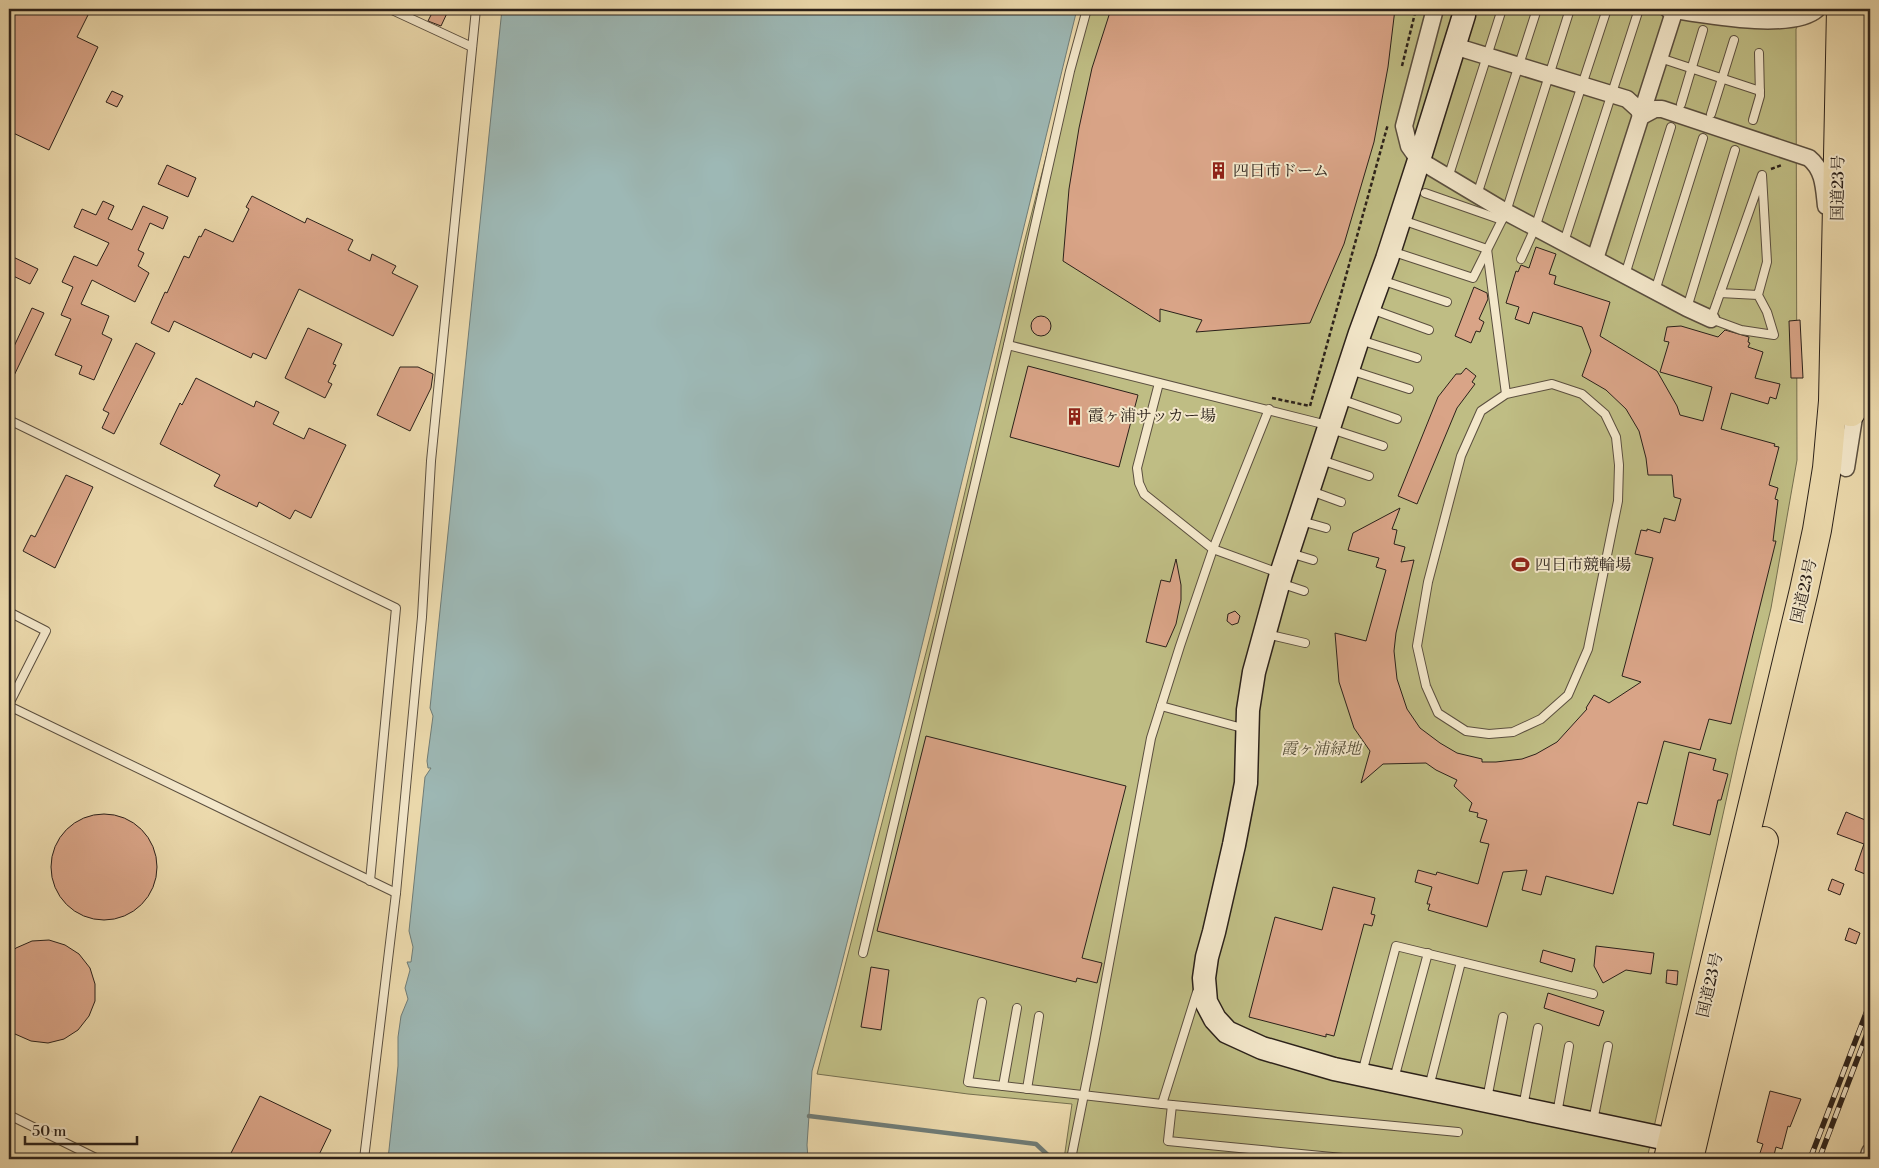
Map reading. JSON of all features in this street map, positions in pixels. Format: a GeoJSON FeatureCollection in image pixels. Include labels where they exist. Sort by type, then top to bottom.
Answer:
{"type":"FeatureCollection","features":[{"type":"Feature","properties":{"kind":"highway","name":"国道23号"},"geometry":{"type":"LineString","coordinates":[[1676,1153],[1817,530],[1827,468],[1832,411],[1835,336],[1841,9]]}},
{"type":"Feature","properties":{"kind":"highway","name":"国道23号"},"geometry":{"type":"LineString","coordinates":[[1676,1153],[1823,589],[1836,531],[1846,468],[1852,401],[1861,9]]}},
{"type":"Feature","properties":{"kind":"street"},"geometry":{"type":"LineString","coordinates":[[1435,9],[1404,126],[1410,146],[1419,160],[1477,195],[1504,216],[1564,242],[1711,319]]}},
{"type":"Feature","properties":{"kind":"street"},"geometry":{"type":"LineString","coordinates":[[1595,259],[1642,116],[1673,9],[1724,18],[1742,14],[1797,18],[1808,15],[1817,9]]}},
{"type":"Feature","properties":{"kind":"street"},"geometry":{"type":"LineString","coordinates":[[1466,12],[1400,220],[1338,398],[1282,570],[1264,633],[1254,672],[1248,710],[1246,783],[1204,978],[1206,1002],[1215,1019],[1227,1032],[1262,1048],[1334,1069],[1592,1123],[1676,1153]]}},
{"type":"Feature","properties":{"kind":"street"},"geometry":{"type":"LineString","coordinates":[[1454,46],[1627,99],[1633,102],[1642,116]]}},
{"type":"Feature","properties":{"kind":"street"},"geometry":{"type":"LineString","coordinates":[[1642,116],[1655,109],[1662,109],[1809,158],[1815,163],[1822,178],[1824,188],[1835,336]]}},
{"type":"Feature","properties":{"kind":"street"},"geometry":{"type":"LineString","coordinates":[[1846,468],[1868,332],[1870,296]]}},
{"type":"Feature","properties":{"kind":"street"},"geometry":{"type":"LineString","coordinates":[[1868,1159],[1870,1152]]}},
{"type":"Feature","properties":{"kind":"lane"},"geometry":{"type":"LineString","coordinates":[[390,9],[472,46]]}},
{"type":"Feature","properties":{"kind":"lane"},"geometry":{"type":"LineString","coordinates":[[364,1159],[396,893],[422,618],[431,461],[476,9]]}},
{"type":"Feature","properties":{"kind":"lane"},"geometry":{"type":"LineString","coordinates":[[863,953],[1008,346],[1070,71],[1087,9]]}},
{"type":"Feature","properties":{"kind":"lane"},"geometry":{"type":"LineString","coordinates":[[1448,178],[1502,9]]}},
{"type":"Feature","properties":{"kind":"lane"},"geometry":{"type":"LineString","coordinates":[[1477,195],[1537,9]]}},
{"type":"Feature","properties":{"kind":"lane"},"geometry":{"type":"LineString","coordinates":[[1390,250],[1472,278],[1504,216],[1570,9]]}},
{"type":"Feature","properties":{"kind":"lane"},"geometry":{"type":"LineString","coordinates":[[1522,259],[1535,228],[1607,9]]}},
{"type":"Feature","properties":{"kind":"lane"},"geometry":{"type":"LineString","coordinates":[[1564,242],[1613,95],[1639,9]]}},
{"type":"Feature","properties":{"kind":"lane"},"geometry":{"type":"LineString","coordinates":[[1681,104],[1703,30]]}},
{"type":"Feature","properties":{"kind":"lane"},"geometry":{"type":"LineString","coordinates":[[1711,114],[1734,40]]}},
{"type":"Feature","properties":{"kind":"lane"},"geometry":{"type":"LineString","coordinates":[[1753,120],[1759,103],[1759,53]]}},
{"type":"Feature","properties":{"kind":"lane"},"geometry":{"type":"LineString","coordinates":[[1660,58],[1760,91]]}},
{"type":"Feature","properties":{"kind":"lane"},"geometry":{"type":"LineString","coordinates":[[1625,274],[1671,127]]}},
{"type":"Feature","properties":{"kind":"lane"},"geometry":{"type":"LineString","coordinates":[[1655,291],[1703,138]]}},
{"type":"Feature","properties":{"kind":"lane"},"geometry":{"type":"LineString","coordinates":[[1687,308],[1735,150]]}},
{"type":"Feature","properties":{"kind":"lane"},"geometry":{"type":"LineString","coordinates":[[1762,175],[1767,262],[1758,295],[1767,312],[1774,335],[1741,330],[1711,319],[1720,293],[1762,175]]}},
{"type":"Feature","properties":{"kind":"lane"},"geometry":{"type":"LineString","coordinates":[[1425,194],[1504,216]]}},
{"type":"Feature","properties":{"kind":"lane"},"geometry":{"type":"LineString","coordinates":[[1400,220],[1487,249]]}},
{"type":"Feature","properties":{"kind":"lane"},"geometry":{"type":"LineString","coordinates":[[1487,249],[1506,394]]}},
{"type":"Feature","properties":{"kind":"lane"},"geometry":{"type":"LineString","coordinates":[[1379,279],[1447,302]]}},
{"type":"Feature","properties":{"kind":"lane"},"geometry":{"type":"LineString","coordinates":[[1720,293],[1758,295]]}},
{"type":"Feature","properties":{"kind":"lane"},"geometry":{"type":"LineString","coordinates":[[1369,309],[1429,330]]}},
{"type":"Feature","properties":{"kind":"lane"},"geometry":{"type":"LineString","coordinates":[[1358,339],[1417,358]]}},
{"type":"Feature","properties":{"kind":"lane"},"geometry":{"type":"LineString","coordinates":[[1008,346],[1269,409],[1384,446]]}},
{"type":"Feature","properties":{"kind":"lane"},"geometry":{"type":"LineString","coordinates":[[1348,369],[1409,389]]}},
{"type":"Feature","properties":{"kind":"lane"},"geometry":{"type":"LineString","coordinates":[[1159,383],[1137,468],[1139,483],[1144,494],[1214,549],[1282,570],[1304,591]]}},
{"type":"Feature","properties":{"kind":"lane"},"geometry":{"type":"LineString","coordinates":[[1552,384],[1582,394],[1605,414],[1616,436],[1619,465],[1618,501],[1588,649],[1568,695],[1541,719],[1513,732],[1489,734],[1466,731],[1438,713],[1426,686],[1417,646],[1428,582],[1461,456],[1480,411],[1506,394],[1552,384]]}},
{"type":"Feature","properties":{"kind":"lane"},"geometry":{"type":"LineString","coordinates":[[1338,398],[1397,419]]}},
{"type":"Feature","properties":{"kind":"lane"},"geometry":{"type":"LineString","coordinates":[[1071,1159],[1151,738],[1214,549],[1269,409]]}},
{"type":"Feature","properties":{"kind":"lane"},"geometry":{"type":"LineString","coordinates":[[9,420],[396,608],[370,881]]}},
{"type":"Feature","properties":{"kind":"lane"},"geometry":{"type":"LineString","coordinates":[[1319,460],[1369,476]]}},
{"type":"Feature","properties":{"kind":"lane"},"geometry":{"type":"LineString","coordinates":[[1309,490],[1341,502]]}},
{"type":"Feature","properties":{"kind":"lane"},"geometry":{"type":"LineString","coordinates":[[1299,520],[1326,528]]}},
{"type":"Feature","properties":{"kind":"lane"},"geometry":{"type":"LineString","coordinates":[[1282,570],[1313,560]]}},
{"type":"Feature","properties":{"kind":"lane"},"geometry":{"type":"LineString","coordinates":[[9,612],[46,631],[9,705],[396,893]]}},
{"type":"Feature","properties":{"kind":"lane"},"geometry":{"type":"LineString","coordinates":[[1264,633],[1305,643]]}},
{"type":"Feature","properties":{"kind":"lane"},"geometry":{"type":"LineString","coordinates":[[1161,706],[1248,729]]}},
{"type":"Feature","properties":{"kind":"lane"},"geometry":{"type":"LineString","coordinates":[[1362,1075],[1396,946],[1593,994]]}},
{"type":"Feature","properties":{"kind":"lane"},"geometry":{"type":"LineString","coordinates":[[1394,1081],[1428,954]]}},
{"type":"Feature","properties":{"kind":"lane"},"geometry":{"type":"LineString","coordinates":[[1429,1089],[1461,962]]}},
{"type":"Feature","properties":{"kind":"lane"},"geometry":{"type":"LineString","coordinates":[[1162,1104],[1206,966]]}},
{"type":"Feature","properties":{"kind":"lane"},"geometry":{"type":"LineString","coordinates":[[982,1002],[968,1082],[1028,1089],[1083,1099],[1162,1104],[1458,1132]]}},
{"type":"Feature","properties":{"kind":"lane"},"geometry":{"type":"LineString","coordinates":[[1003,1086],[1017,1008]]}},
{"type":"Feature","properties":{"kind":"lane"},"geometry":{"type":"LineString","coordinates":[[1028,1089],[1039,1016]]}},
{"type":"Feature","properties":{"kind":"lane"},"geometry":{"type":"LineString","coordinates":[[1487,1101],[1502,1017]]}},
{"type":"Feature","properties":{"kind":"lane"},"geometry":{"type":"LineString","coordinates":[[1523,1108],[1538,1028]]}},
{"type":"Feature","properties":{"kind":"lane"},"geometry":{"type":"LineString","coordinates":[[1557,1116],[1569,1046]]}},
{"type":"Feature","properties":{"kind":"lane"},"geometry":{"type":"LineString","coordinates":[[1592,1123],[1608,1046]]}},
{"type":"Feature","properties":{"kind":"lane"},"geometry":{"type":"LineString","coordinates":[[1172,1105],[1168,1141],[1353,1159]]}},
{"type":"Feature","properties":{"kind":"lane"},"geometry":{"type":"LineString","coordinates":[[9,1115],[98,1159]]}},
{"type":"Feature","properties":{"kind":"path"},"geometry":{"type":"LineString","coordinates":[[1400,73],[1416,9]]}},
{"type":"Feature","properties":{"kind":"path"},"geometry":{"type":"LineString","coordinates":[[1269,409],[1272,397],[1310,406],[1389,119]]}},
{"type":"Feature","properties":{"kind":"green space","name":"霞ヶ浦緑地"},"geometry":{"type":"Polygon","coordinates":[[[1084,9],[1805,9],[1796,29],[1797,460],[1771,608],[1737,751],[1647,1159],[1064,1159],[1072,1104],[968,1094],[817,1074],[936,614],[1023,247],[1084,9]]]}},
{"type":"Feature","properties":{"kind":"green space"},"geometry":{"type":"Polygon","coordinates":[[[868,1154],[926,1159],[852,1159],[868,1154]]]}},
{"type":"Feature","properties":{"kind":"water"},"geometry":{"type":"Polygon","coordinates":[[[502,9],[1077,9],[905,715],[836,986],[812,1071],[807,1145],[808,1159],[388,1159],[398,1066],[398,1037],[401,1016],[408,999],[405,988],[410,970],[407,962],[411,962],[413,947],[409,931],[425,777],[431,768],[428,768],[427,761],[433,716],[430,708],[502,9]]]}},
{"type":"Feature","properties":{"kind":"building"},"geometry":{"type":"Polygon","coordinates":[[[9,9],[91,9],[77,37],[98,47],[49,150],[9,131],[9,9]]]}},
{"type":"Feature","properties":{"kind":"building"},"geometry":{"type":"Polygon","coordinates":[[[434,9],[449,9],[441,26],[428,21],[434,9]]]}},
{"type":"Feature","properties":{"kind":"building","name":"四日市ドーム"},"geometry":{"type":"Polygon","coordinates":[[[1111,9],[1395,9],[1388,67],[1374,142],[1344,244],[1310,323],[1196,332],[1202,320],[1160,309],[1160,322],[1063,261],[1069,189],[1079,128],[1092,68],[1111,9]]]}},
{"type":"Feature","properties":{"kind":"building"},"geometry":{"type":"Polygon","coordinates":[[[112,91],[123,96],[117,107],[106,102],[112,91]]]}},
{"type":"Feature","properties":{"kind":"building"},"geometry":{"type":"Polygon","coordinates":[[[167,165],[196,178],[188,197],[158,184],[167,165]]]}},
{"type":"Feature","properties":{"kind":"building"},"geometry":{"type":"Polygon","coordinates":[[[252,196],[305,223],[307,218],[353,240],[348,250],[370,261],[372,254],[396,266],[392,273],[418,286],[393,336],[299,289],[266,359],[253,353],[251,358],[174,321],[169,332],[151,323],[184,256],[189,258],[199,236],[201,237],[205,229],[233,242],[249,209],[246,207],[252,196]]]}},
{"type":"Feature","properties":{"kind":"building"},"geometry":{"type":"Polygon","coordinates":[[[103,201],[114,206],[108,219],[132,230],[143,206],[168,217],[163,229],[150,223],[138,250],[144,253],[138,266],[149,273],[135,302],[92,280],[81,304],[109,316],[102,334],[112,339],[94,380],[79,374],[82,366],[55,355],[71,319],[61,315],[73,287],[62,282],[74,256],[97,266],[109,243],[74,227],[82,209],[96,215],[103,201]]]}},
{"type":"Feature","properties":{"kind":"building"},"geometry":{"type":"Polygon","coordinates":[[[1536,247],[1556,254],[1549,274],[1556,276],[1554,284],[1610,302],[1600,336],[1657,371],[1677,406],[1680,415],[1703,421],[1712,387],[1660,372],[1669,342],[1664,341],[1667,327],[1681,326],[1718,337],[1725,330],[1749,337],[1748,342],[1750,343],[1748,347],[1763,352],[1755,378],[1780,384],[1776,399],[1770,397],[1768,404],[1731,393],[1721,429],[1775,444],[1774,446],[1779,447],[1769,485],[1778,488],[1775,499],[1778,500],[1773,541],[1776,541],[1731,724],[1709,719],[1700,750],[1664,741],[1647,804],[1638,802],[1613,894],[1546,876],[1541,895],[1522,890],[1527,870],[1503,872],[1487,927],[1428,910],[1430,904],[1427,904],[1432,887],[1415,882],[1418,870],[1436,875],[1437,872],[1478,884],[1489,844],[1480,842],[1487,820],[1477,817],[1478,813],[1469,811],[1472,803],[1454,786],[1457,780],[1426,763],[1383,764],[1361,783],[1370,751],[1354,728],[1339,682],[1335,633],[1366,641],[1386,570],[1376,567],[1379,558],[1348,550],[1353,533],[1400,508],[1392,529],[1397,530],[1394,544],[1405,547],[1401,562],[1414,560],[1396,633],[1394,651],[1397,679],[1407,709],[1420,728],[1440,743],[1457,753],[1482,759],[1482,762],[1522,759],[1536,754],[1557,742],[1587,709],[1594,695],[1609,703],[1641,682],[1622,676],[1653,558],[1635,554],[1641,530],[1647,531],[1647,529],[1660,533],[1664,518],[1675,521],[1681,499],[1674,497],[1672,475],[1648,475],[1639,431],[1626,409],[1606,390],[1582,376],[1591,351],[1582,327],[1533,312],[1529,324],[1515,319],[1519,307],[1506,303],[1516,271],[1518,272],[1521,265],[1529,268],[1536,247]]]}},
{"type":"Feature","properties":{"kind":"building"},"geometry":{"type":"Polygon","coordinates":[[[9,255],[38,269],[30,284],[9,274],[9,255]]]}},
{"type":"Feature","properties":{"kind":"building"},"geometry":{"type":"Polygon","coordinates":[[[1474,287],[1487,293],[1488,299],[1479,319],[1484,322],[1480,332],[1476,331],[1471,343],[1455,336],[1474,287]]]}},
{"type":"Feature","properties":{"kind":"building"},"geometry":{"type":"Polygon","coordinates":[[[32,308],[44,313],[9,386],[9,357],[32,308]]]}},
{"type":"Feature","properties":{"kind":"building"},"geometry":{"type":"Polygon","coordinates":[[[1041,316],[1048,319],[1051,326],[1048,333],[1041,336],[1034,333],[1031,326],[1034,319],[1041,316]]]}},
{"type":"Feature","properties":{"kind":"building"},"geometry":{"type":"Polygon","coordinates":[[[1800,320],[1803,378],[1791,378],[1789,321],[1800,320]]]}},
{"type":"Feature","properties":{"kind":"building"},"geometry":{"type":"Polygon","coordinates":[[[308,328],[342,344],[333,364],[336,365],[328,382],[332,384],[325,398],[285,378],[308,328]]]}},
{"type":"Feature","properties":{"kind":"building"},"geometry":{"type":"Polygon","coordinates":[[[136,343],[155,353],[114,434],[102,428],[109,413],[103,410],[136,343]]]}},
{"type":"Feature","properties":{"kind":"building","name":"霞ヶ浦サッカー場"},"geometry":{"type":"Polygon","coordinates":[[[1028,366],[1138,395],[1119,467],[1010,437],[1028,366]]]}},
{"type":"Feature","properties":{"kind":"building"},"geometry":{"type":"Polygon","coordinates":[[[400,367],[418,367],[433,374],[431,388],[410,431],[377,415],[400,367]]]}},
{"type":"Feature","properties":{"kind":"building"},"geometry":{"type":"Polygon","coordinates":[[[1466,368],[1476,376],[1472,382],[1475,384],[1457,408],[1417,504],[1398,496],[1438,397],[1456,374],[1461,374],[1466,368]]]}},
{"type":"Feature","properties":{"kind":"building"},"geometry":{"type":"Polygon","coordinates":[[[196,378],[254,407],[256,401],[279,412],[273,424],[304,439],[309,428],[346,445],[311,518],[295,510],[290,519],[259,502],[257,507],[214,486],[220,475],[160,444],[180,403],[182,405],[196,378]]]}},
{"type":"Feature","properties":{"kind":"building"},"geometry":{"type":"Polygon","coordinates":[[[66,475],[93,487],[55,568],[23,551],[31,535],[35,537],[66,475]]]}},
{"type":"Feature","properties":{"kind":"building"},"geometry":{"type":"Polygon","coordinates":[[[1176,559],[1181,585],[1181,600],[1176,624],[1166,647],[1146,642],[1161,580],[1170,582],[1176,559]]]}},
{"type":"Feature","properties":{"kind":"building"},"geometry":{"type":"Polygon","coordinates":[[[1235,611],[1240,616],[1238,623],[1232,625],[1227,621],[1228,614],[1235,611]]]}},
{"type":"Feature","properties":{"kind":"building"},"geometry":{"type":"Polygon","coordinates":[[[926,736],[1126,786],[1082,958],[1102,963],[1097,983],[1077,978],[1076,982],[877,931],[926,736]]]}},
{"type":"Feature","properties":{"kind":"building"},"geometry":{"type":"Polygon","coordinates":[[[1689,752],[1716,759],[1713,770],[1728,774],[1721,800],[1718,800],[1710,835],[1673,825],[1689,752]]]}},
{"type":"Feature","properties":{"kind":"building"},"geometry":{"type":"Polygon","coordinates":[[[1846,812],[1870,822],[1870,876],[1855,870],[1864,844],[1837,834],[1846,812]]]}},
{"type":"Feature","properties":{"kind":"building"},"geometry":{"type":"Polygon","coordinates":[[[104,814],[124,818],[141,830],[153,847],[157,867],[153,887],[141,904],[124,916],[104,920],[84,916],[67,904],[55,887],[51,867],[55,847],[67,830],[84,818],[104,814]]]}},
{"type":"Feature","properties":{"kind":"building"},"geometry":{"type":"Polygon","coordinates":[[[1832,879],[1844,884],[1840,895],[1828,890],[1832,879]]]}},
{"type":"Feature","properties":{"kind":"building"},"geometry":{"type":"Polygon","coordinates":[[[1333,887],[1375,898],[1371,914],[1375,915],[1372,926],[1364,924],[1334,1036],[1326,1034],[1326,1037],[1249,1017],[1275,917],[1322,930],[1333,887]]]}},
{"type":"Feature","properties":{"kind":"building"},"geometry":{"type":"Polygon","coordinates":[[[1849,928],[1860,933],[1856,944],[1845,940],[1849,928]]]}},
{"type":"Feature","properties":{"kind":"building"},"geometry":{"type":"Polygon","coordinates":[[[49,940],[65,945],[79,954],[90,968],[95,984],[95,1001],[89,1016],[78,1030],[64,1039],[48,1043],[31,1041],[15,1034],[9,1028],[9,955],[16,948],[32,941],[49,940]]]}},
{"type":"Feature","properties":{"kind":"building"},"geometry":{"type":"Polygon","coordinates":[[[1596,946],[1654,953],[1651,974],[1626,970],[1603,983],[1594,966],[1596,946]]]}},
{"type":"Feature","properties":{"kind":"building"},"geometry":{"type":"Polygon","coordinates":[[[1543,950],[1575,959],[1572,972],[1540,962],[1543,950]]]}},
{"type":"Feature","properties":{"kind":"building"},"geometry":{"type":"Polygon","coordinates":[[[871,967],[889,970],[881,1030],[861,1027],[871,967]]]}},
{"type":"Feature","properties":{"kind":"building"},"geometry":{"type":"Polygon","coordinates":[[[1667,970],[1678,971],[1677,985],[1666,983],[1667,970]]]}},
{"type":"Feature","properties":{"kind":"building"},"geometry":{"type":"Polygon","coordinates":[[[1548,993],[1604,1011],[1599,1026],[1544,1008],[1548,993]]]}},
{"type":"Feature","properties":{"kind":"building"},"geometry":{"type":"Polygon","coordinates":[[[1770,1091],[1801,1099],[1790,1127],[1788,1126],[1782,1149],[1776,1147],[1773,1159],[1758,1159],[1763,1144],[1757,1142],[1770,1091]]]}},
{"type":"Feature","properties":{"kind":"building"},"geometry":{"type":"Polygon","coordinates":[[[260,1096],[331,1130],[317,1159],[228,1159],[260,1096]]]}},
{"type":"Feature","properties":{"kind":"waterway"},"geometry":{"type":"LineString","coordinates":[[809,1116],[1036,1144],[1052,1159]]}},
{"type":"Feature","properties":{"kind":"railway"},"geometry":{"type":"LineString","coordinates":[[1810,1159],[1870,1003]]}},
{"type":"Feature","properties":{"kind":"railway"},"geometry":{"type":"LineString","coordinates":[[1819,1159],[1870,1026]]}},
{"type":"Feature","properties":{"kind":"place","name":"四日市ドーム"},"geometry":{"type":"Point","coordinates":[1219,171]}},
{"type":"Feature","properties":{"kind":"place","name":"霞ヶ浦サッカー場"},"geometry":{"type":"Point","coordinates":[1074,416]}},
{"type":"Feature","properties":{"kind":"place","name":"四日市競輪場"},"geometry":{"type":"Point","coordinates":[1521,565]}}]}
